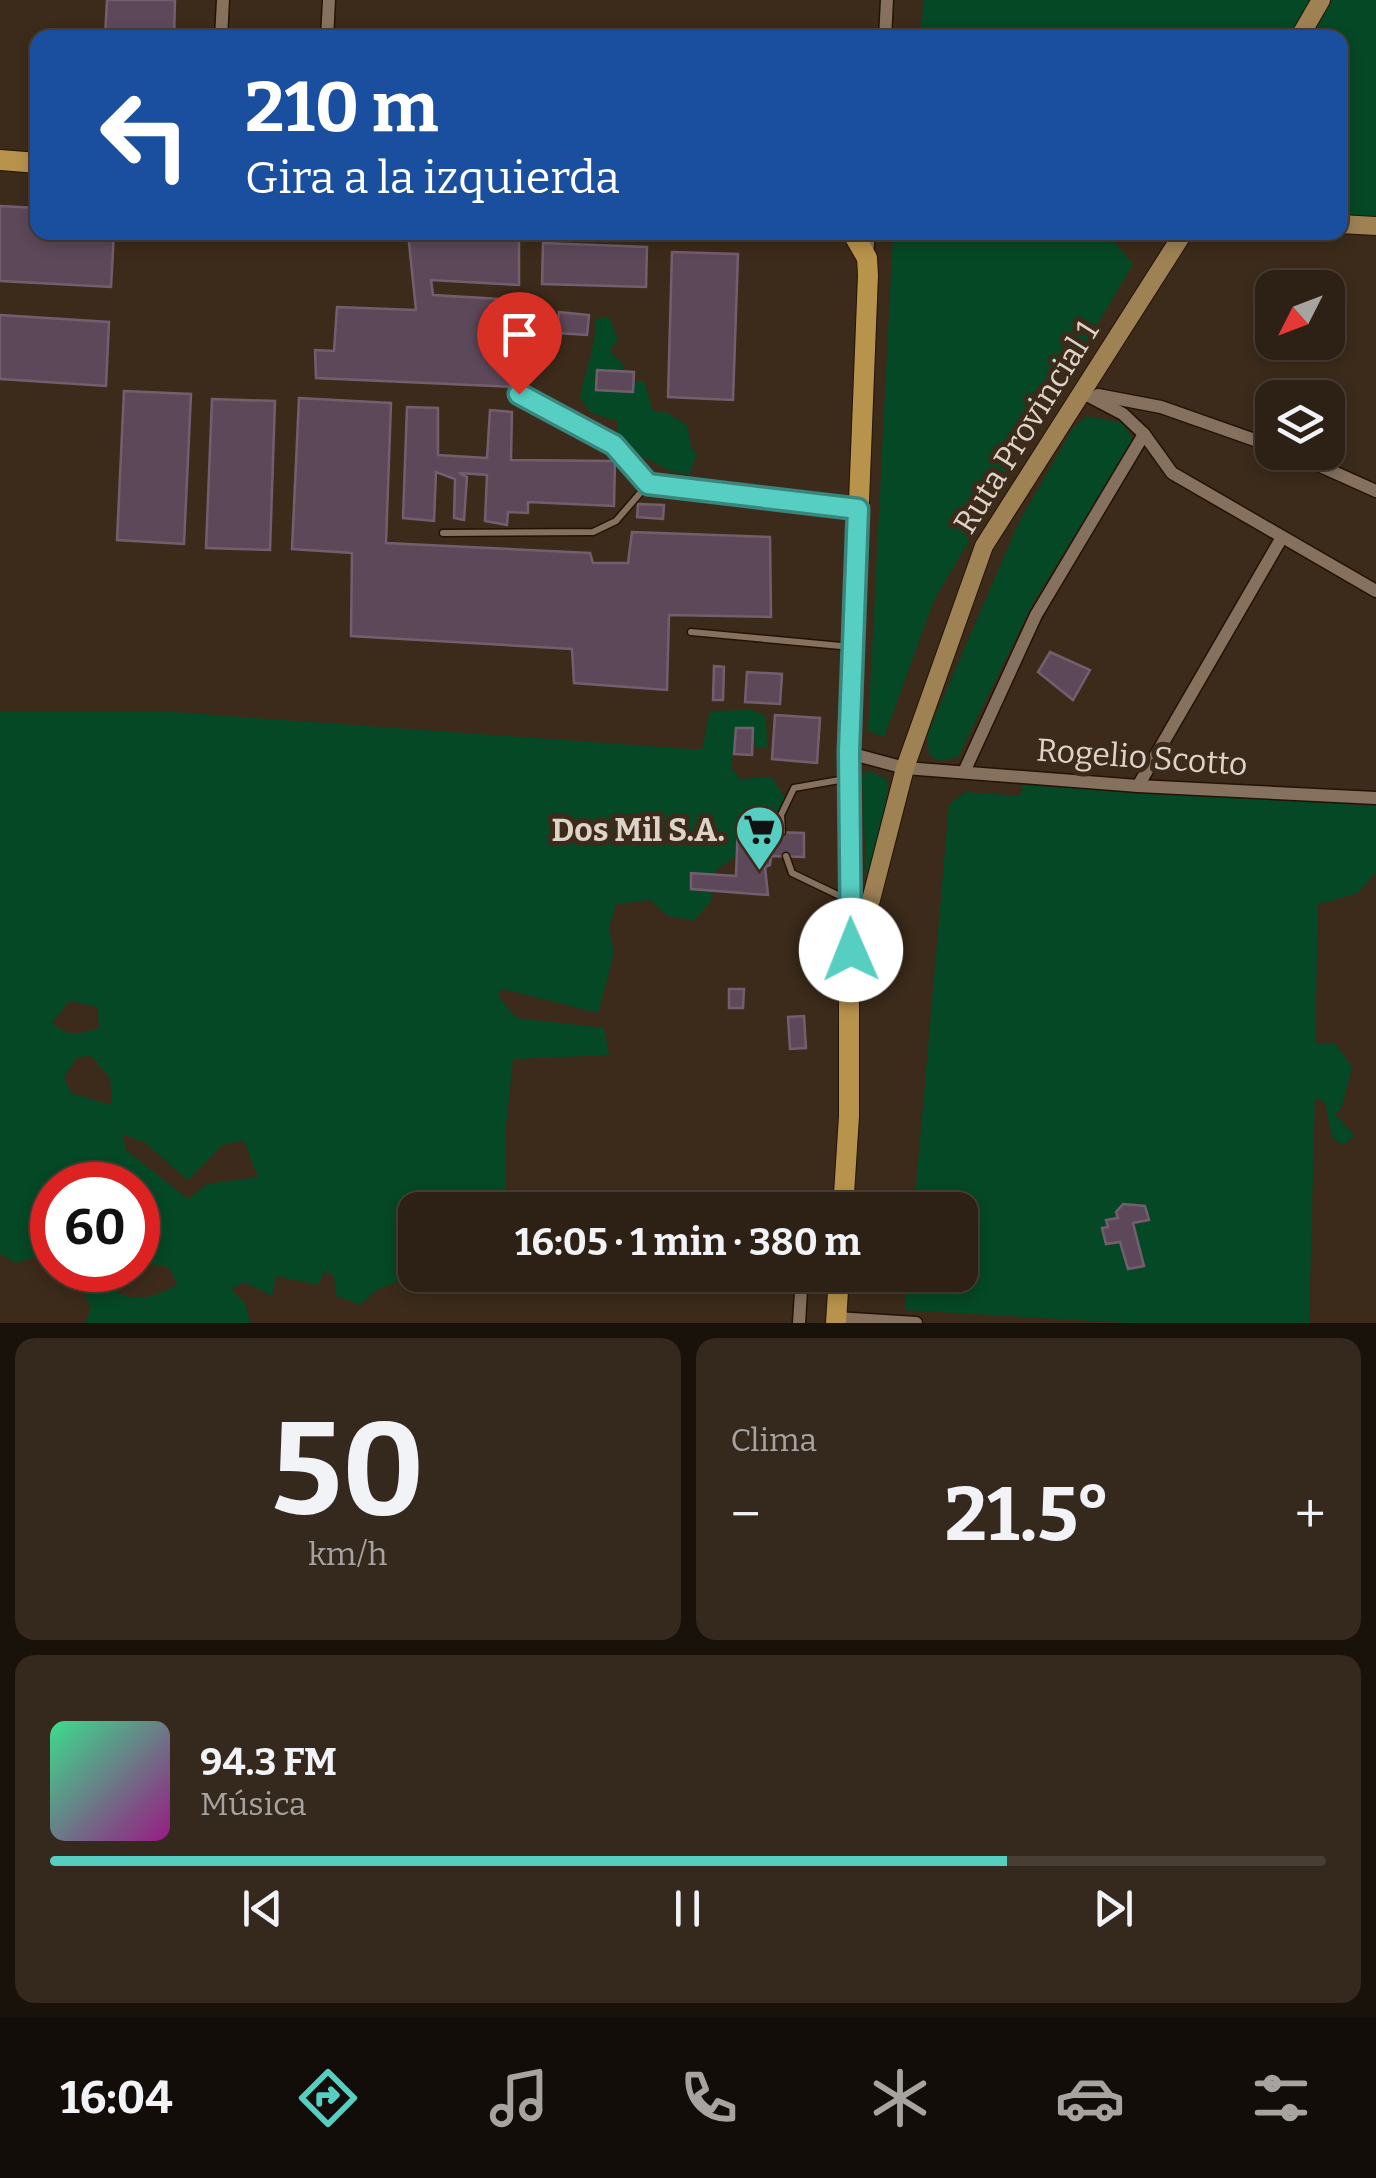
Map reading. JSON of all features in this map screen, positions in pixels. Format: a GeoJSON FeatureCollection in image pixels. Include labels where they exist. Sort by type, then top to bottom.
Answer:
{"type":"FeatureCollection","features":[{"type":"Feature","properties":{"kind":"main road"},"geometry":{"type":"LineString","coordinates":[[1304,30],[1321,0]]}},
{"type":"Feature","properties":{"kind":"main road"},"geometry":{"type":"LineString","coordinates":[[0,160],[30,162]]}},
{"type":"Feature","properties":{"kind":"main road"},"geometry":{"type":"LineString","coordinates":[[1348,224],[1376,226]]}},
{"type":"Feature","properties":{"kind":"main road"},"geometry":{"type":"LineString","coordinates":[[844,1192],[850,1116],[849,752],[867,258],[857,240]]}},
{"type":"Feature","properties":{"kind":"main road","name":"Ruta Provincial 1"},"geometry":{"type":"LineString","coordinates":[[851,950],[871,900],[905,768],[984,546],[1179,240]]}},
{"type":"Feature","properties":{"kind":"main road"},"geometry":{"type":"LineString","coordinates":[[836,1320],[838,1292]]}},
{"type":"Feature","properties":{"kind":"street"},"geometry":{"type":"LineString","coordinates":[[221,30],[223,0]]}},
{"type":"Feature","properties":{"kind":"street"},"geometry":{"type":"LineString","coordinates":[[327,30],[329,0]]}},
{"type":"Feature","properties":{"kind":"street"},"geometry":{"type":"LineString","coordinates":[[885,30],[887,0]]}},
{"type":"Feature","properties":{"kind":"street"},"geometry":{"type":"LineString","coordinates":[[867,258],[868,240]]}},
{"type":"Feature","properties":{"kind":"street"},"geometry":{"type":"LineString","coordinates":[[1082,393],[1123,414],[1144,434],[1172,473],[1280,539],[1376,591]]}},
{"type":"Feature","properties":{"kind":"street"},"geometry":{"type":"LineString","coordinates":[[1082,393],[1161,407],[1255,440]]}},
{"type":"Feature","properties":{"kind":"street"},"geometry":{"type":"LineString","coordinates":[[964,772],[1036,615],[1144,434]]}},
{"type":"Feature","properties":{"kind":"street"},"geometry":{"type":"LineString","coordinates":[[1329,470],[1376,491]]}},
{"type":"Feature","properties":{"kind":"street"},"geometry":{"type":"LineString","coordinates":[[1138,786],[1280,539]]}},
{"type":"Feature","properties":{"kind":"street","name":"Rogelio Scotto"},"geometry":{"type":"LineString","coordinates":[[849,752],[905,768],[1138,786],[1376,798]]}},
{"type":"Feature","properties":{"kind":"street"},"geometry":{"type":"LineString","coordinates":[[799,1323],[801,1292]]}},
{"type":"Feature","properties":{"kind":"street"},"geometry":{"type":"LineString","coordinates":[[836,1320],[916,1323]]}},
{"type":"Feature","properties":{"kind":"lane"},"geometry":{"type":"LineString","coordinates":[[519,394],[614,445],[648,484],[858,509]]}},
{"type":"Feature","properties":{"kind":"lane"},"geometry":{"type":"LineString","coordinates":[[443,533],[593,532],[616,521],[648,484]]}},
{"type":"Feature","properties":{"kind":"lane"},"geometry":{"type":"LineString","coordinates":[[691,632],[853,647]]}},
{"type":"Feature","properties":{"kind":"lane"},"geometry":{"type":"LineString","coordinates":[[782,832],[781,815],[794,788],[849,778]]}},
{"type":"Feature","properties":{"kind":"lane"},"geometry":{"type":"LineString","coordinates":[[786,856],[792,873],[850,900]]}},
{"type":"Feature","properties":{"kind":"green space"},"geometry":{"type":"Polygon","coordinates":[[[923,0],[1376,0],[1376,231],[1348,231],[1348,30],[921,30],[923,0]]]}},
{"type":"Feature","properties":{"kind":"green space"},"geometry":{"type":"Polygon","coordinates":[[[893,240],[1113,240],[1133,264],[934,600],[884,737],[868,731],[893,240]]]}},
{"type":"Feature","properties":{"kind":"green space"},"geometry":{"type":"Polygon","coordinates":[[[609,317],[618,339],[610,351],[623,365],[624,372],[596,390],[632,392],[633,381],[644,381],[653,411],[664,411],[687,425],[691,447],[697,454],[689,475],[670,471],[617,443],[617,421],[591,413],[580,398],[593,346],[595,319],[609,317]]]}},
{"type":"Feature","properties":{"kind":"green space"},"geometry":{"type":"Polygon","coordinates":[[[1087,416],[1123,423],[1132,438],[1127,450],[1033,603],[958,757],[939,761],[929,754],[927,735],[1018,524],[1073,428],[1087,416]]]}},
{"type":"Feature","properties":{"kind":"green space"},"geometry":{"type":"Polygon","coordinates":[[[752,710],[766,716],[767,748],[755,747],[753,729],[736,728],[731,767],[740,779],[772,777],[786,800],[787,815],[770,823],[738,820],[736,856],[716,870],[711,901],[694,921],[668,916],[650,900],[616,904],[609,928],[614,953],[598,1013],[503,989],[497,994],[516,1018],[604,1028],[609,1055],[513,1059],[506,1126],[506,1192],[398,1192],[398,1283],[374,1293],[361,1305],[336,1296],[334,1275],[324,1272],[318,1285],[276,1276],[272,1296],[244,1282],[231,1289],[245,1303],[250,1323],[85,1323],[91,1308],[84,1292],[116,1292],[135,1298],[177,1285],[169,1267],[160,1266],[160,1177],[188,1199],[207,1184],[258,1177],[244,1141],[223,1144],[188,1180],[144,1142],[122,1134],[126,1150],[141,1162],[30,1162],[30,1258],[16,1263],[0,1254],[0,711],[172,712],[702,750],[710,711],[752,710]],[[69,1001],[52,1023],[74,1033],[99,1028],[98,1007],[69,1001]],[[91,1056],[77,1057],[64,1077],[71,1093],[112,1105],[110,1078],[91,1056]]]}},
{"type":"Feature","properties":{"kind":"green space"},"geometry":{"type":"Polygon","coordinates":[[[869,771],[887,779],[888,789],[867,893],[862,775],[869,771]]]}},
{"type":"Feature","properties":{"kind":"green space"},"geometry":{"type":"Polygon","coordinates":[[[1022,785],[1376,806],[1376,872],[1358,893],[1318,904],[1315,1043],[1335,1043],[1352,1067],[1341,1110],[1334,1113],[1355,1136],[1343,1145],[1332,1137],[1325,1103],[1315,1097],[1309,1323],[1127,1323],[905,1310],[907,1292],[978,1292],[978,1192],[916,1192],[949,804],[966,792],[1020,796],[1022,785]]]}},
{"type":"Feature","properties":{"kind":"building"},"geometry":{"type":"Polygon","coordinates":[[[107,0],[175,0],[174,30],[105,30],[107,0]]]}},
{"type":"Feature","properties":{"kind":"building"},"geometry":{"type":"Polygon","coordinates":[[[0,206],[30,208],[30,240],[114,240],[111,287],[0,281],[0,206]]]}},
{"type":"Feature","properties":{"kind":"building"},"geometry":{"type":"Polygon","coordinates":[[[409,240],[519,240],[519,285],[431,280],[433,295],[517,300],[513,387],[316,378],[315,350],[334,351],[337,307],[416,310],[409,240]]]}},
{"type":"Feature","properties":{"kind":"building"},"geometry":{"type":"Polygon","coordinates":[[[543,243],[647,247],[646,287],[542,284],[543,243]]]}},
{"type":"Feature","properties":{"kind":"building"},"geometry":{"type":"Polygon","coordinates":[[[672,252],[738,254],[733,400],[668,397],[672,252]]]}},
{"type":"Feature","properties":{"kind":"building"},"geometry":{"type":"Polygon","coordinates":[[[559,312],[589,315],[587,335],[557,333],[559,312]]]}},
{"type":"Feature","properties":{"kind":"building"},"geometry":{"type":"Polygon","coordinates":[[[0,315],[109,322],[106,386],[0,379],[0,315]]]}},
{"type":"Feature","properties":{"kind":"building"},"geometry":{"type":"Polygon","coordinates":[[[597,370],[634,372],[633,392],[596,390],[597,370]]]}},
{"type":"Feature","properties":{"kind":"building"},"geometry":{"type":"Polygon","coordinates":[[[124,391],[191,394],[184,544],[117,540],[124,391]]]}},
{"type":"Feature","properties":{"kind":"building"},"geometry":{"type":"Polygon","coordinates":[[[299,398],[391,403],[386,543],[590,553],[593,563],[628,563],[632,532],[770,537],[771,617],[669,615],[667,690],[574,683],[572,649],[351,636],[352,553],[292,549],[299,398]]]}},
{"type":"Feature","properties":{"kind":"building"},"geometry":{"type":"Polygon","coordinates":[[[212,399],[275,401],[270,550],[206,548],[212,399]]]}},
{"type":"Feature","properties":{"kind":"building"},"geometry":{"type":"Polygon","coordinates":[[[407,407],[438,408],[438,455],[487,458],[490,410],[512,412],[511,460],[615,461],[614,506],[528,502],[528,513],[508,512],[507,525],[485,521],[487,475],[459,473],[467,477],[464,520],[454,518],[455,479],[436,472],[434,521],[403,518],[407,407]]]}},
{"type":"Feature","properties":{"kind":"building"},"geometry":{"type":"Polygon","coordinates":[[[638,504],[664,505],[663,519],[637,517],[638,504]]]}},
{"type":"Feature","properties":{"kind":"building"},"geometry":{"type":"Polygon","coordinates":[[[1050,652],[1090,670],[1073,700],[1038,672],[1050,652]]]}},
{"type":"Feature","properties":{"kind":"building"},"geometry":{"type":"Polygon","coordinates":[[[714,666],[724,667],[723,700],[713,700],[714,666]]]}},
{"type":"Feature","properties":{"kind":"building"},"geometry":{"type":"Polygon","coordinates":[[[747,672],[782,674],[780,704],[745,702],[747,672]]]}},
{"type":"Feature","properties":{"kind":"building"},"geometry":{"type":"Polygon","coordinates":[[[775,715],[820,718],[817,763],[772,759],[775,715]]]}},
{"type":"Feature","properties":{"kind":"building"},"geometry":{"type":"Polygon","coordinates":[[[736,728],[753,728],[752,755],[734,754],[736,728]]]}},
{"type":"Feature","properties":{"kind":"building"},"geometry":{"type":"Polygon","coordinates":[[[738,822],[770,823],[773,832],[804,833],[804,857],[771,856],[770,865],[765,867],[768,895],[691,889],[691,873],[736,876],[738,822]]]}},
{"type":"Feature","properties":{"kind":"building"},"geometry":{"type":"Polygon","coordinates":[[[729,989],[744,989],[743,1008],[729,1008],[729,989]]]}},
{"type":"Feature","properties":{"kind":"building"},"geometry":{"type":"Polygon","coordinates":[[[804,1016],[806,1048],[790,1049],[788,1017],[804,1016]]]}},
{"type":"Feature","properties":{"kind":"building"},"geometry":{"type":"Polygon","coordinates":[[[1123,1204],[1145,1206],[1149,1220],[1133,1223],[1144,1266],[1128,1269],[1120,1242],[1106,1244],[1102,1228],[1108,1227],[1106,1220],[1118,1218],[1116,1212],[1123,1204]]]}},
{"type":"Feature","properties":{"kind":"place","name":"Dos Mil S.A."},"geometry":{"type":"Point","coordinates":[760,872]}},
{"type":"Feature","properties":{"kind":"route"},"geometry":{"type":"LineString","coordinates":[[519,394],[614,445],[648,484],[858,509],[849,752],[851,950]]}}]}
